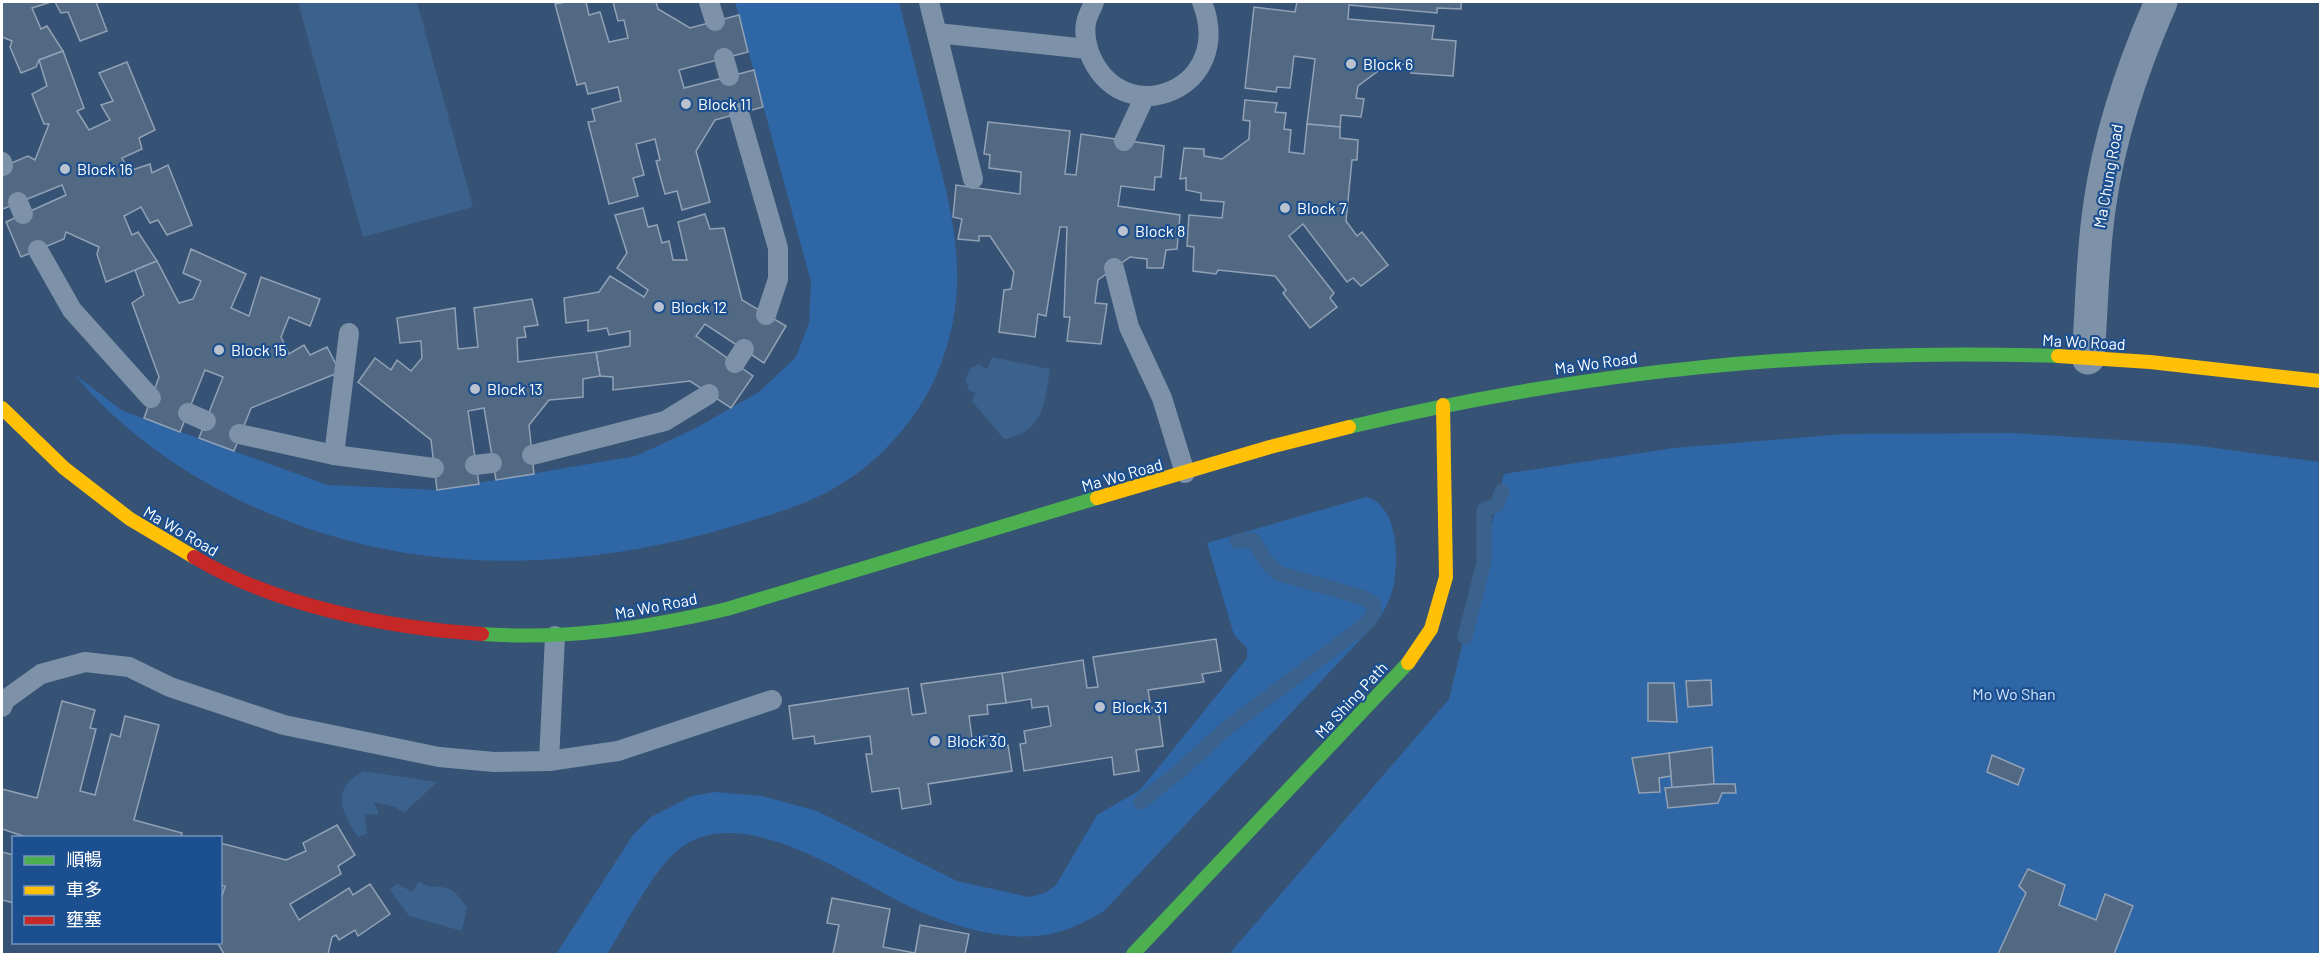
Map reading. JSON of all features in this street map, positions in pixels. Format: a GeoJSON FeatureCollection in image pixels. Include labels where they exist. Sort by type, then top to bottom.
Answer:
{"type":"FeatureCollection","features":[{"type":"Feature","properties":{"kind":"street","name":"Ma Chung Road"},"geometry":{"type":"LineString","coordinates":[[2088,358],[2099,204],[2114,131],[2135,60],[2161,2]]}},
{"type":"Feature","properties":{"kind":"street","name":"Ma Wo Road"},"geometry":{"type":"LineString","coordinates":[[2,408],[33,442],[78,482],[126,518],[177,550],[231,577],[288,599],[346,617],[404,628],[470,636],[555,636],[600,633],[664,624],[727,609],[1313,436],[1443,405],[1637,373],[1735,363],[1906,355],[2088,358],[2176,364],[2320,381]]}},
{"type":"Feature","properties":{"kind":"street","name":"Ma Shing Path"},"geometry":{"type":"LineString","coordinates":[[1133,954],[1399,674],[1419,652],[1433,629],[1442,603],[1446,577],[1443,405]]}},
{"type":"Feature","properties":{"kind":"lane"},"geometry":{"type":"LineString","coordinates":[[709,2],[715,21]]}},
{"type":"Feature","properties":{"kind":"lane"},"geometry":{"type":"LineString","coordinates":[[929,2],[973,179]]}},
{"type":"Feature","properties":{"kind":"lane"},"geometry":{"type":"LineString","coordinates":[[1094,2],[1086,23],[1087,49],[1098,72],[1119,89],[1145,96],[1167,93],[1187,83],[1202,65],[1210,44],[1210,21],[1202,2]]}},
{"type":"Feature","properties":{"kind":"lane"},"geometry":{"type":"LineString","coordinates":[[937,33],[1087,49]]}},
{"type":"Feature","properties":{"kind":"lane"},"geometry":{"type":"LineString","coordinates":[[1124,141],[1145,96]]}},
{"type":"Feature","properties":{"kind":"lane"},"geometry":{"type":"LineString","coordinates":[[739,114],[778,248],[778,279],[766,315]]}},
{"type":"Feature","properties":{"kind":"lane"},"geometry":{"type":"LineString","coordinates":[[38,250],[72,310],[151,398]]}},
{"type":"Feature","properties":{"kind":"lane"},"geometry":{"type":"LineString","coordinates":[[1113,268],[1129,327],[1162,398],[1185,473]]}},
{"type":"Feature","properties":{"kind":"lane"},"geometry":{"type":"LineString","coordinates":[[334,454],[349,333]]}},
{"type":"Feature","properties":{"kind":"lane"},"geometry":{"type":"LineString","coordinates":[[532,454],[665,421],[709,394]]}},
{"type":"Feature","properties":{"kind":"lane"},"geometry":{"type":"LineString","coordinates":[[188,412],[206,421]]}},
{"type":"Feature","properties":{"kind":"lane"},"geometry":{"type":"LineString","coordinates":[[239,434],[334,454],[434,468]]}},
{"type":"Feature","properties":{"kind":"lane"},"geometry":{"type":"LineString","coordinates":[[549,761],[555,636]]}},
{"type":"Feature","properties":{"kind":"lane"},"geometry":{"type":"LineString","coordinates":[[2,707],[5,700],[41,674],[85,662],[129,667],[170,687],[284,724],[439,757],[494,762],[549,761],[618,751],[772,700]]}},
{"type":"Feature","properties":{"kind":"green space"},"geometry":{"type":"Polygon","coordinates":[[[735,2],[899,2],[951,215],[957,267],[957,294],[946,349],[929,391],[917,411],[888,447],[871,463],[833,489],[774,514],[737,525],[689,538],[591,556],[492,561],[443,558],[394,551],[346,540],[270,514],[198,478],[131,431],[75,375],[123,411],[328,485],[437,490],[636,456],[694,429],[759,392],[796,357],[809,323],[811,282],[735,2]]]}},
{"type":"Feature","properties":{"kind":"green space","name":"Mo Wo Shan"},"geometry":{"type":"Polygon","coordinates":[[[2014,433],[2185,444],[2320,462],[2320,954],[1229,954],[1449,699],[1504,474],[1673,448],[1844,434],[2014,433]]]}},
{"type":"Feature","properties":{"kind":"green space"},"geometry":{"type":"Polygon","coordinates":[[[1366,497],[1377,502],[1385,511],[1391,522],[1396,549],[1393,588],[1377,622],[1104,911],[1096,916],[1072,928],[1045,935],[1007,936],[978,931],[921,912],[801,851],[767,839],[735,833],[705,836],[678,850],[668,859],[649,884],[607,954],[556,954],[633,835],[651,817],[692,796],[715,792],[762,796],[817,811],[957,881],[1029,897],[1045,893],[1056,885],[1097,815],[1140,790],[1247,658],[1247,648],[1234,635],[1207,543],[1366,497]]]}},
{"type":"Feature","properties":{"kind":"shaded area"},"geometry":{"type":"Polygon","coordinates":[[[298,2],[417,2],[473,207],[363,237],[298,2]]]}},
{"type":"Feature","properties":{"kind":"shaded area"},"geometry":{"type":"Polygon","coordinates":[[[992,357],[1050,369],[1044,404],[1035,423],[1027,430],[1004,439],[972,401],[975,393],[969,390],[965,379],[971,368],[979,364],[987,369],[992,357]]]}},
{"type":"Feature","properties":{"kind":"shaded area"},"geometry":{"type":"Polygon","coordinates":[[[363,771],[437,782],[404,813],[395,807],[374,802],[379,814],[365,815],[367,834],[358,837],[343,810],[342,793],[353,778],[363,771]]]}},
{"type":"Feature","properties":{"kind":"shaded area"},"geometry":{"type":"Polygon","coordinates":[[[419,881],[429,886],[450,889],[458,896],[467,907],[462,931],[409,916],[390,890],[397,883],[412,892],[419,881]]]}},
{"type":"Feature","properties":{"kind":"building"},"geometry":{"type":"Polygon","coordinates":[[[2,2],[51,2],[32,8],[41,29],[47,26],[63,51],[39,60],[36,67],[21,73],[10,47],[12,41],[2,37],[2,2]]]}},
{"type":"Feature","properties":{"kind":"building"},"geometry":{"type":"Polygon","coordinates":[[[55,2],[96,2],[107,31],[80,41],[68,12],[61,13],[55,2]]]}},
{"type":"Feature","properties":{"kind":"building","name":"Block 11"},"geometry":{"type":"Polygon","coordinates":[[[586,2],[589,15],[600,12],[609,42],[628,38],[624,20],[618,21],[613,2],[656,2],[658,9],[690,28],[739,15],[748,52],[679,70],[684,88],[754,70],[763,107],[715,120],[696,151],[710,202],[682,210],[677,191],[665,194],[656,161],[660,160],[655,139],[636,144],[644,175],[633,178],[638,196],[609,204],[588,122],[595,121],[592,109],[621,101],[618,87],[588,94],[585,83],[577,85],[555,4],[586,2]]]}},
{"type":"Feature","properties":{"kind":"building","name":"Block 6"},"geometry":{"type":"Polygon","coordinates":[[[1297,2],[1461,2],[1461,9],[1437,8],[1437,13],[1349,5],[1348,19],[1434,26],[1432,39],[1456,41],[1453,76],[1411,73],[1412,65],[1389,63],[1358,86],[1356,98],[1364,99],[1361,117],[1341,115],[1340,127],[1307,124],[1315,59],[1294,56],[1290,88],[1277,87],[1276,92],[1245,88],[1254,7],[1295,12],[1297,2]]]}},
{"type":"Feature","properties":{"kind":"building","name":"Block 16"},"geometry":{"type":"Polygon","coordinates":[[[63,51],[84,108],[77,111],[89,130],[110,120],[101,105],[113,101],[99,73],[127,62],[155,130],[139,138],[142,149],[122,158],[129,171],[150,164],[152,173],[168,165],[192,225],[167,235],[158,220],[150,223],[141,207],[124,216],[132,235],[138,232],[157,261],[106,282],[97,254],[99,247],[66,232],[64,239],[21,257],[6,222],[66,195],[62,185],[3,209],[2,205],[2,167],[28,156],[35,160],[49,124],[44,124],[32,94],[47,86],[39,60],[63,51]]]}},
{"type":"Feature","properties":{"kind":"building","name":"Block 7"},"geometry":{"type":"Polygon","coordinates":[[[1245,100],[1277,103],[1275,112],[1286,113],[1284,129],[1291,130],[1289,152],[1304,154],[1307,124],[1340,127],[1340,138],[1358,140],[1357,160],[1352,160],[1346,221],[1357,236],[1362,232],[1388,265],[1361,286],[1353,278],[1347,282],[1303,224],[1289,236],[1334,293],[1330,298],[1337,307],[1310,328],[1283,293],[1286,290],[1275,276],[1218,270],[1216,274],[1193,271],[1194,247],[1187,246],[1189,215],[1222,218],[1224,202],[1201,200],[1201,193],[1186,190],[1186,178],[1180,179],[1184,148],[1204,149],[1204,156],[1222,159],[1249,139],[1250,121],[1243,120],[1245,100]]]}},
{"type":"Feature","properties":{"kind":"building","name":"Block 8"},"geometry":{"type":"Polygon","coordinates":[[[988,122],[1070,131],[1065,174],[1076,175],[1081,134],[1164,146],[1161,177],[1155,177],[1154,190],[1121,186],[1118,206],[1180,215],[1177,249],[1166,250],[1163,268],[1147,268],[1147,259],[1130,257],[1098,280],[1095,303],[1107,304],[1101,344],[1067,341],[1070,317],[1064,317],[1067,227],[1060,227],[1046,316],[1038,314],[1035,337],[999,332],[1004,290],[1011,289],[1014,272],[990,236],[979,236],[979,241],[958,239],[962,219],[953,217],[956,185],[1020,194],[1021,172],[989,168],[990,155],[984,154],[988,122]]]}},
{"type":"Feature","properties":{"kind":"building","name":"Block 12"},"geometry":{"type":"Polygon","coordinates":[[[643,208],[648,227],[657,225],[662,243],[669,241],[673,260],[687,260],[678,222],[705,214],[710,229],[724,228],[742,300],[786,326],[764,363],[705,324],[696,336],[753,376],[731,408],[690,381],[613,390],[613,377],[600,376],[596,352],[630,346],[630,331],[609,335],[607,328],[588,331],[588,320],[566,323],[564,298],[599,292],[610,276],[644,297],[648,290],[617,268],[627,253],[615,215],[643,208]]]}},
{"type":"Feature","properties":{"kind":"building","name":"Block 15"},"geometry":{"type":"Polygon","coordinates":[[[191,249],[246,274],[231,308],[249,316],[261,277],[320,299],[310,326],[289,317],[281,337],[289,354],[304,345],[310,355],[327,347],[340,372],[251,408],[234,451],[199,438],[223,377],[205,370],[180,432],[144,418],[159,377],[132,303],[144,295],[135,270],[157,261],[179,303],[193,299],[201,281],[183,273],[191,249]]]}},
{"type":"Feature","properties":{"kind":"building","name":"Block 13"},"geometry":{"type":"Polygon","coordinates":[[[532,299],[538,325],[524,327],[526,337],[517,338],[518,362],[596,352],[600,376],[583,379],[583,397],[549,400],[529,425],[534,474],[496,480],[484,408],[468,411],[479,484],[437,490],[431,440],[358,382],[375,358],[391,370],[397,360],[411,371],[422,358],[421,341],[400,343],[397,318],[455,308],[458,349],[478,347],[474,308],[532,299]]]}},
{"type":"Feature","properties":{"kind":"building","name":"Block 31"},"geometry":{"type":"Polygon","coordinates":[[[1216,639],[1221,671],[1202,674],[1204,682],[1148,690],[1151,708],[1158,708],[1163,746],[1136,750],[1139,771],[1114,775],[1112,757],[1024,771],[1020,744],[1026,743],[1024,731],[1051,726],[1048,706],[1032,708],[1031,699],[1006,703],[1002,673],[1083,660],[1087,688],[1098,687],[1093,657],[1216,639]]]}},
{"type":"Feature","properties":{"kind":"building","name":"Block 30"},"geometry":{"type":"Polygon","coordinates":[[[1002,673],[1006,703],[987,705],[988,714],[969,716],[972,738],[999,734],[1000,746],[1008,745],[1012,771],[928,784],[931,804],[902,809],[899,788],[872,792],[866,754],[872,754],[870,736],[815,744],[814,736],[793,739],[789,706],[908,688],[912,715],[926,713],[921,684],[1002,673]]]}},
{"type":"Feature","properties":{"kind":"building"},"geometry":{"type":"Polygon","coordinates":[[[1711,680],[1712,705],[1688,707],[1686,681],[1711,680]]]}},
{"type":"Feature","properties":{"kind":"building"},"geometry":{"type":"Polygon","coordinates":[[[1648,683],[1674,683],[1677,722],[1648,721],[1648,683]]]}},
{"type":"Feature","properties":{"kind":"building"},"geometry":{"type":"Polygon","coordinates":[[[62,701],[95,710],[90,728],[96,729],[80,791],[95,795],[111,734],[120,737],[125,716],[159,725],[134,820],[182,833],[181,836],[23,836],[2,829],[2,789],[37,798],[62,701]]]}},
{"type":"Feature","properties":{"kind":"building"},"geometry":{"type":"Polygon","coordinates":[[[1712,747],[1714,784],[1672,788],[1669,753],[1712,747]]]}},
{"type":"Feature","properties":{"kind":"building"},"geometry":{"type":"Polygon","coordinates":[[[1669,753],[1671,776],[1659,778],[1660,792],[1639,793],[1632,758],[1669,753]]]}},
{"type":"Feature","properties":{"kind":"building"},"geometry":{"type":"Polygon","coordinates":[[[1992,755],[2024,769],[2018,785],[1987,772],[1992,755]]]}},
{"type":"Feature","properties":{"kind":"building"},"geometry":{"type":"Polygon","coordinates":[[[1735,784],[1736,793],[1722,793],[1718,803],[1668,808],[1665,788],[1735,784]]]}},
{"type":"Feature","properties":{"kind":"building"},"geometry":{"type":"Polygon","coordinates":[[[337,825],[355,855],[338,866],[341,874],[290,904],[299,920],[349,888],[353,895],[370,884],[390,914],[358,936],[355,930],[339,940],[336,935],[332,937],[328,954],[224,954],[218,944],[222,944],[222,896],[225,886],[222,885],[222,844],[286,860],[306,851],[303,843],[337,825]]]}},
{"type":"Feature","properties":{"kind":"building"},"geometry":{"type":"Polygon","coordinates":[[[2,852],[12,854],[12,902],[2,900],[2,852]]]}},
{"type":"Feature","properties":{"kind":"building"},"geometry":{"type":"Polygon","coordinates":[[[2028,869],[2065,885],[2059,905],[2096,920],[2105,894],[2133,906],[2114,954],[1998,954],[2026,893],[2019,886],[2028,869]]]}},
{"type":"Feature","properties":{"kind":"building"},"geometry":{"type":"Polygon","coordinates":[[[832,898],[890,909],[883,947],[915,953],[920,925],[969,934],[965,954],[833,954],[839,925],[827,923],[832,898]]]}},
{"type":"Feature","properties":{"kind":"waterway"},"geometry":{"type":"LineString","coordinates":[[1465,637],[1484,562],[1484,510],[1497,505],[1502,491]]}},
{"type":"Feature","properties":{"kind":"waterway"},"geometry":{"type":"LineString","coordinates":[[1141,802],[1227,728],[1361,628],[1373,614],[1373,603],[1364,598],[1278,573],[1268,564],[1253,540],[1237,541]]}},
{"type":"Feature","properties":{"kind":"traffic: fast"},"geometry":{"type":"LineString","coordinates":[[1349,427],[1438,407],[1527,391],[1614,377],[1702,367],[1878,356],[1967,354],[2058,356]]}},
{"type":"Feature","properties":{"kind":"traffic: fast"},"geometry":{"type":"LineString","coordinates":[[482,634],[575,634],[636,627],[697,616],[1097,498]]}},
{"type":"Feature","properties":{"kind":"traffic: fast"},"geometry":{"type":"LineString","coordinates":[[1133,954],[1408,663]]}},
{"type":"Feature","properties":{"kind":"traffic: slow"},"geometry":{"type":"LineString","coordinates":[[2058,356],[2150,362],[2320,381]]}},
{"type":"Feature","properties":{"kind":"traffic: slow"},"geometry":{"type":"LineString","coordinates":[[1408,663],[1431,629],[1446,577],[1443,405]]}},
{"type":"Feature","properties":{"kind":"traffic: slow"},"geometry":{"type":"LineString","coordinates":[[2,408],[64,468],[130,519],[194,557]]}},
{"type":"Feature","properties":{"kind":"traffic: slow"},"geometry":{"type":"LineString","coordinates":[[1097,498],[1270,447],[1349,427]]}},
{"type":"Feature","properties":{"kind":"traffic: jam"},"geometry":{"type":"LineString","coordinates":[[194,557],[260,589],[334,612],[409,626],[482,634]]}},
{"type":"Feature","properties":{"kind":"place","name":"Block 6"},"geometry":{"type":"Point","coordinates":[1351,64]}},
{"type":"Feature","properties":{"kind":"place","name":"Block 11"},"geometry":{"type":"Point","coordinates":[686,104]}},
{"type":"Feature","properties":{"kind":"place","name":"Block 16"},"geometry":{"type":"Point","coordinates":[65,169]}},
{"type":"Feature","properties":{"kind":"place","name":"Block 7"},"geometry":{"type":"Point","coordinates":[1285,208]}},
{"type":"Feature","properties":{"kind":"place","name":"Block 8"},"geometry":{"type":"Point","coordinates":[1123,231]}},
{"type":"Feature","properties":{"kind":"place","name":"Block 12"},"geometry":{"type":"Point","coordinates":[659,307]}},
{"type":"Feature","properties":{"kind":"place","name":"Block 15"},"geometry":{"type":"Point","coordinates":[219,350]}},
{"type":"Feature","properties":{"kind":"place","name":"Block 13"},"geometry":{"type":"Point","coordinates":[475,389]}},
{"type":"Feature","properties":{"kind":"place","name":"Block 31"},"geometry":{"type":"Point","coordinates":[1100,707]}},
{"type":"Feature","properties":{"kind":"place","name":"Block 30"},"geometry":{"type":"Point","coordinates":[935,741]}}]}
